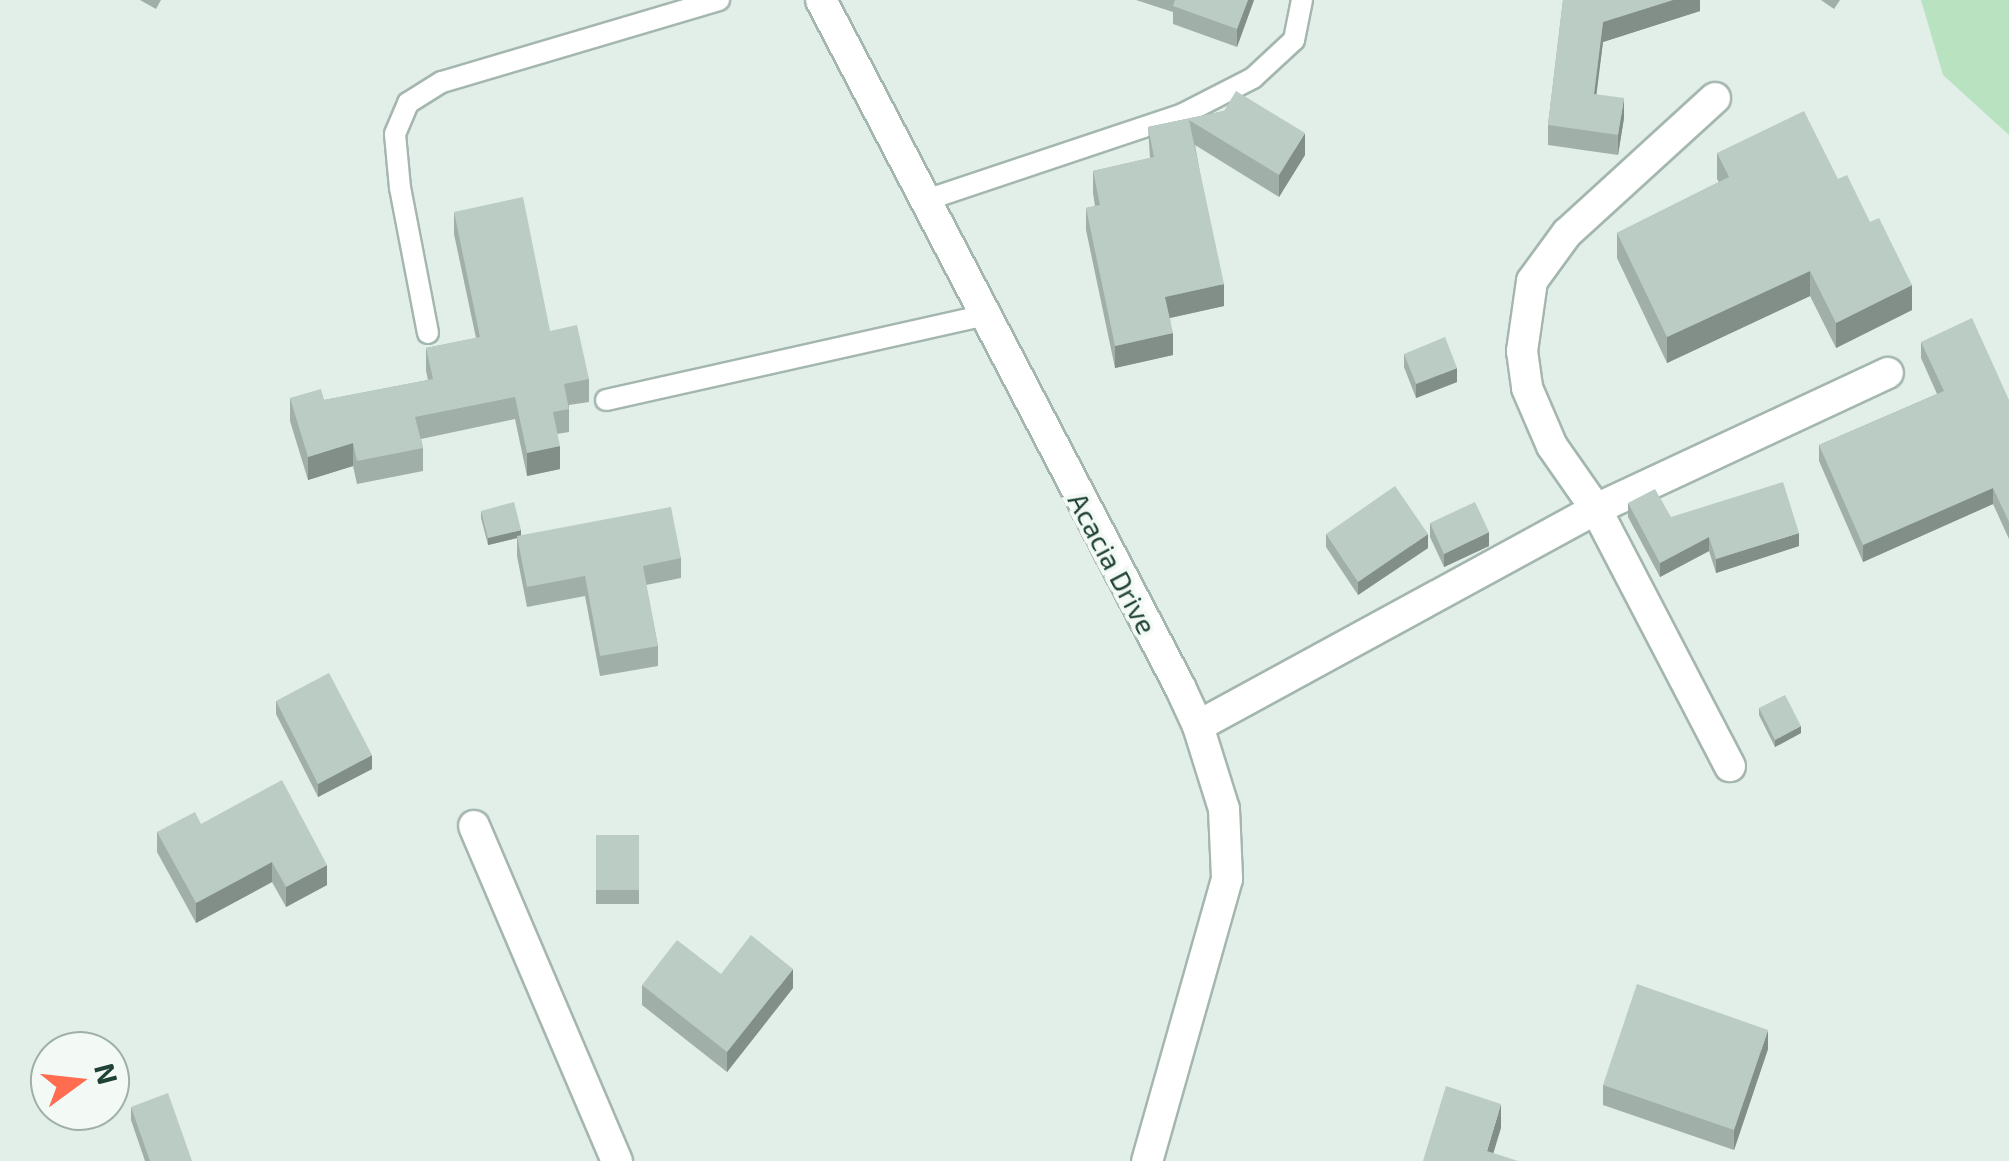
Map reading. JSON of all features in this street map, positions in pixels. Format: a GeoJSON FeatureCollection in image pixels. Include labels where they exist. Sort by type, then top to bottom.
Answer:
{"type":"FeatureCollection","features":[{"type":"Feature","properties":{"kind":"street","name":"Acacia Drive"},"geometry":{"type":"LineString","coordinates":[[821,0],[1198,726],[1224,808],[1227,879],[1146,1161]]}},
{"type":"Feature","properties":{"kind":"street"},"geometry":{"type":"LineString","coordinates":[[1715,98],[1567,233],[1532,280],[1522,351],[1527,388],[1552,446],[1596,510],[1730,766]]}},
{"type":"Feature","properties":{"kind":"street"},"geometry":{"type":"LineString","coordinates":[[1198,726],[1596,510],[1888,373]]}},
{"type":"Feature","properties":{"kind":"street"},"geometry":{"type":"LineString","coordinates":[[474,826],[617,1161]]}},
{"type":"Feature","properties":{"kind":"lane"},"geometry":{"type":"LineString","coordinates":[[428,333],[400,188],[395,134],[408,103],[442,82],[719,0]]}},
{"type":"Feature","properties":{"kind":"lane"},"geometry":{"type":"LineString","coordinates":[[923,201],[1182,114],[1253,78],[1294,40],[1302,0]]}},
{"type":"Feature","properties":{"kind":"lane"},"geometry":{"type":"LineString","coordinates":[[606,400],[982,316]]}},
{"type":"Feature","properties":{"kind":"green space"},"geometry":{"type":"Polygon","coordinates":[[[1921,0],[2009,0],[2009,135],[1943,75],[1921,0]]]}},
{"type":"Feature","properties":{"kind":"building"},"geometry":{"type":"Polygon","coordinates":[[[1175,0],[1248,0],[1237,29],[1173,6],[1175,0]]]}},
{"type":"Feature","properties":{"kind":"building"},"geometry":{"type":"Polygon","coordinates":[[[1563,0],[1673,0],[1603,22],[1594,94],[1624,98],[1618,135],[1548,125],[1563,0]]]}},
{"type":"Feature","properties":{"kind":"building"},"geometry":{"type":"Polygon","coordinates":[[[1236,91],[1305,133],[1279,175],[1189,120],[1224,284],[1165,297],[1173,333],[1115,346],[1086,208],[1100,205],[1093,171],[1154,157],[1148,127],[1224,111],[1236,91]]]}},
{"type":"Feature","properties":{"kind":"building"},"geometry":{"type":"Polygon","coordinates":[[[1804,111],[1838,179],[1847,175],[1870,222],[1879,218],[1912,285],[1836,323],[1810,271],[1667,337],[1617,233],[1729,177],[1717,153],[1804,111]]]}},
{"type":"Feature","properties":{"kind":"building"},"geometry":{"type":"Polygon","coordinates":[[[523,197],[550,331],[577,325],[589,379],[564,384],[569,409],[553,412],[560,446],[527,453],[515,397],[415,417],[423,448],[357,461],[353,443],[308,457],[290,398],[321,389],[324,400],[433,379],[426,348],[480,337],[454,212],[523,197]]]}},
{"type":"Feature","properties":{"kind":"building"},"geometry":{"type":"Polygon","coordinates":[[[1972,318],[2009,400],[2009,522],[1993,488],[1863,545],[1819,445],[1944,391],[1921,342],[1972,318]]]}},
{"type":"Feature","properties":{"kind":"building"},"geometry":{"type":"Polygon","coordinates":[[[1445,337],[1457,368],[1416,384],[1404,354],[1445,337]]]}},
{"type":"Feature","properties":{"kind":"building"},"geometry":{"type":"Polygon","coordinates":[[[1783,482],[1799,533],[1716,559],[1709,537],[1660,563],[1628,503],[1655,489],[1671,517],[1783,482]]]}},
{"type":"Feature","properties":{"kind":"building"},"geometry":{"type":"Polygon","coordinates":[[[1395,486],[1428,534],[1358,582],[1326,534],[1395,486]]]}},
{"type":"Feature","properties":{"kind":"building"},"geometry":{"type":"Polygon","coordinates":[[[514,502],[521,530],[488,538],[481,511],[514,502]]]}},
{"type":"Feature","properties":{"kind":"building"},"geometry":{"type":"Polygon","coordinates":[[[1475,502],[1489,532],[1444,554],[1430,523],[1475,502]]]}},
{"type":"Feature","properties":{"kind":"building"},"geometry":{"type":"Polygon","coordinates":[[[671,507],[681,558],[643,566],[658,646],[600,656],[585,576],[527,587],[517,536],[671,507]]]}},
{"type":"Feature","properties":{"kind":"building"},"geometry":{"type":"Polygon","coordinates":[[[329,673],[372,755],[318,784],[276,701],[329,673]]]}},
{"type":"Feature","properties":{"kind":"building"},"geometry":{"type":"Polygon","coordinates":[[[1785,695],[1801,726],[1775,740],[1759,708],[1785,695]]]}},
{"type":"Feature","properties":{"kind":"building"},"geometry":{"type":"Polygon","coordinates":[[[282,780],[327,865],[286,887],[272,862],[196,903],[157,832],[195,812],[201,824],[282,780]]]}},
{"type":"Feature","properties":{"kind":"building"},"geometry":{"type":"Polygon","coordinates":[[[596,835],[639,835],[639,890],[596,890],[596,835]]]}},
{"type":"Feature","properties":{"kind":"building"},"geometry":{"type":"Polygon","coordinates":[[[751,935],[793,969],[727,1052],[642,985],[677,940],[721,974],[751,935]]]}},
{"type":"Feature","properties":{"kind":"building"},"geometry":{"type":"Polygon","coordinates":[[[1637,984],[1768,1030],[1734,1130],[1603,1085],[1637,984]]]}},
{"type":"Feature","properties":{"kind":"building"},"geometry":{"type":"Polygon","coordinates":[[[1446,1086],[1501,1104],[1487,1151],[1518,1161],[1423,1161],[1446,1086]]]}},
{"type":"Feature","properties":{"kind":"building"},"geometry":{"type":"Polygon","coordinates":[[[168,1093],[192,1161],[150,1161],[131,1107],[168,1093]]]}}]}
